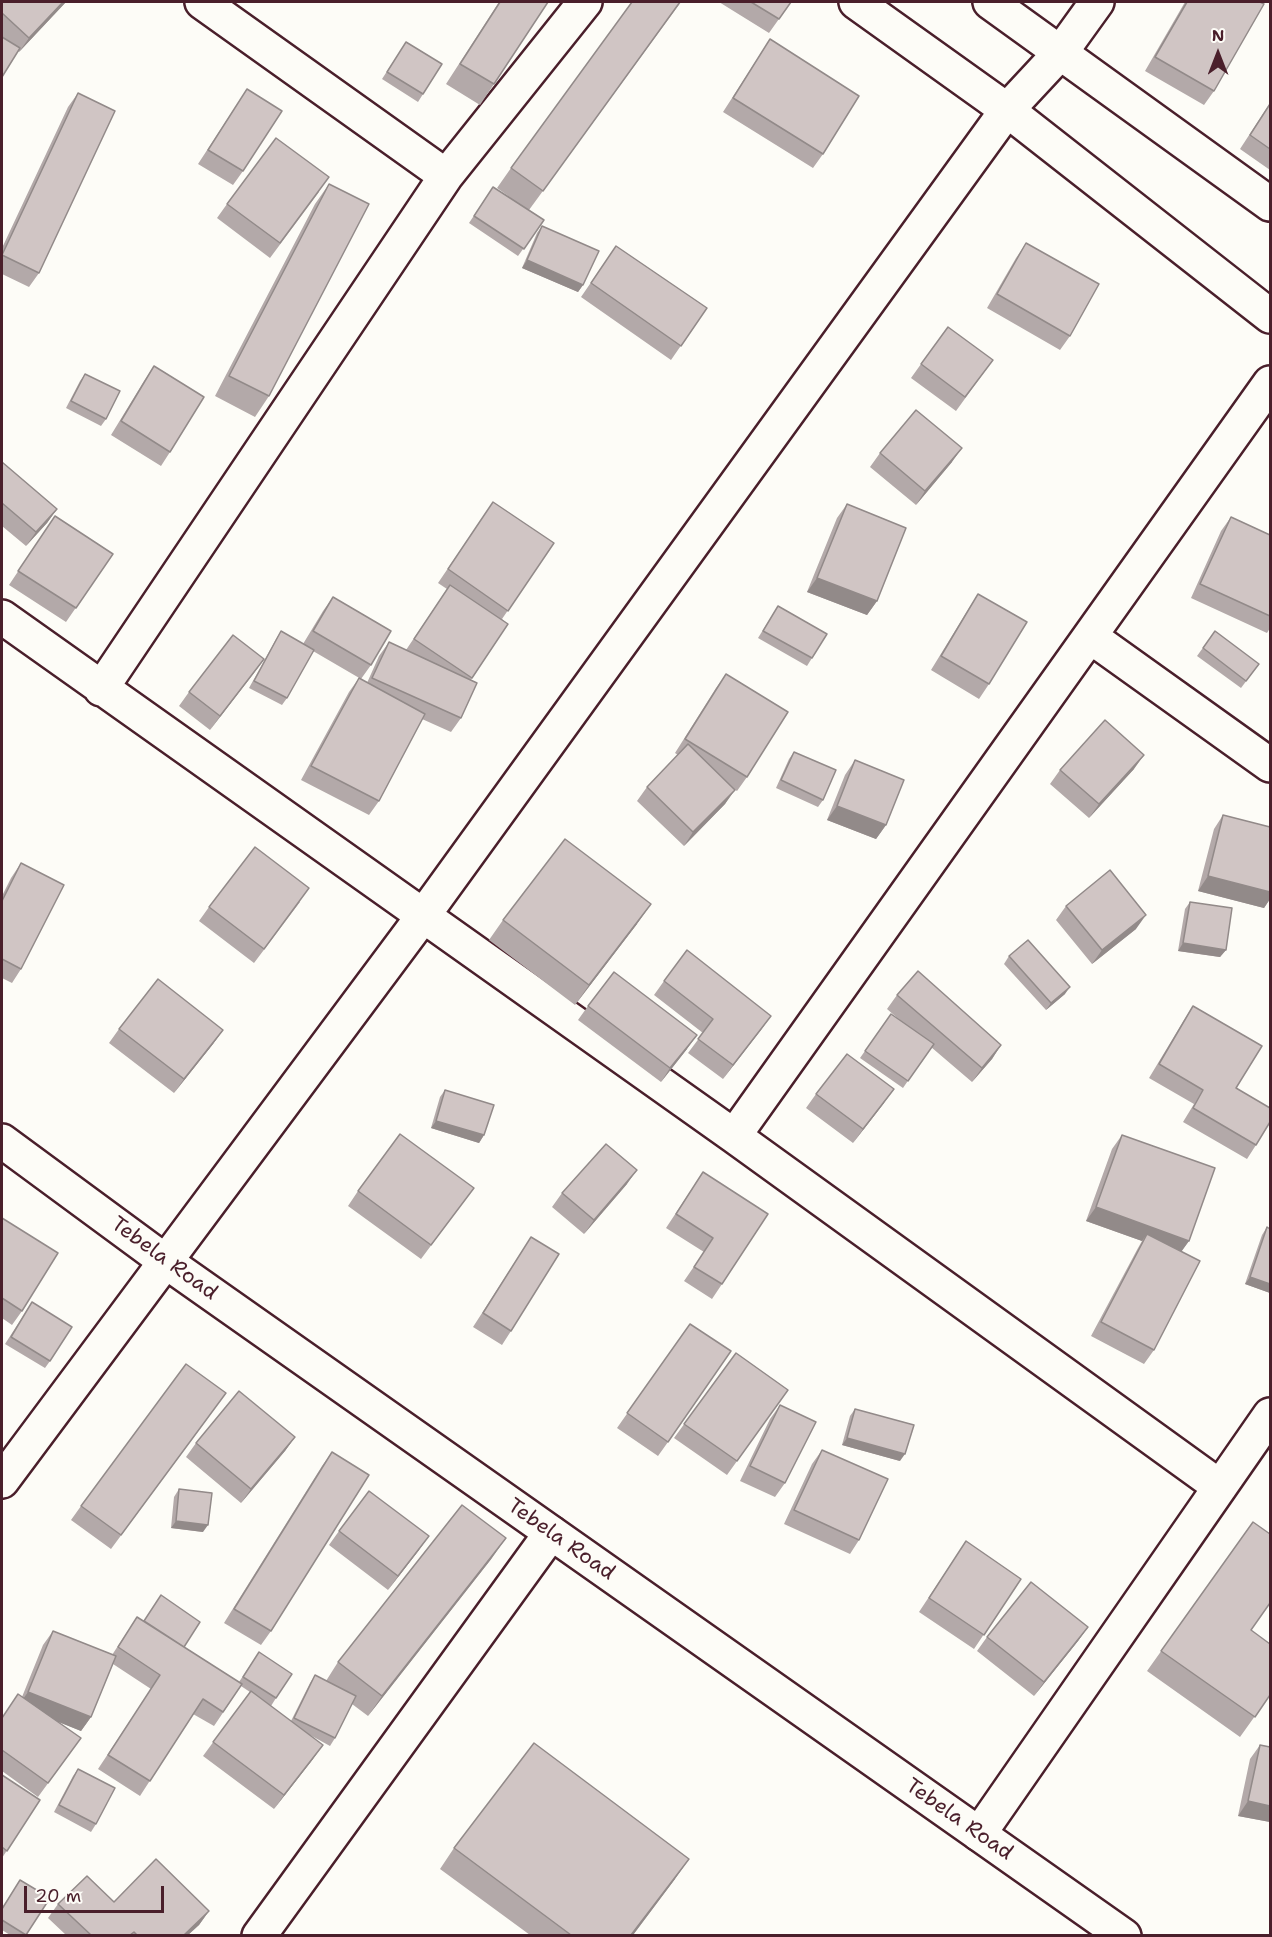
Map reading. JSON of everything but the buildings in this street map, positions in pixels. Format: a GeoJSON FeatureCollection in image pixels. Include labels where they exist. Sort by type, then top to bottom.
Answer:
{"type":"FeatureCollection","features":[{"type":"Feature","properties":{"kind":"street"},"geometry":{"type":"LineString","coordinates":[[202,2],[446,176]]}},
{"type":"Feature","properties":{"kind":"street"},"geometry":{"type":"LineString","coordinates":[[101,688],[446,176],[585,2]]}},
{"type":"Feature","properties":{"kind":"street"},"geometry":{"type":"LineString","coordinates":[[856,2],[1007,110],[1270,316]]}},
{"type":"Feature","properties":{"kind":"street"},"geometry":{"type":"LineString","coordinates":[[990,2],[1270,204]]}},
{"type":"Feature","properties":{"kind":"street"},"geometry":{"type":"LineString","coordinates":[[2,1481],[423,916],[1007,110],[1062,52],[1097,2]]}},
{"type":"Feature","properties":{"kind":"street"},"geometry":{"type":"LineString","coordinates":[[734,1136],[1270,383]]}},
{"type":"Feature","properties":{"kind":"street"},"geometry":{"type":"LineString","coordinates":[[2,617],[734,1136],[1220,1487]]}},
{"type":"Feature","properties":{"kind":"street"},"geometry":{"type":"LineString","coordinates":[[1091,637],[1270,765]]}},
{"type":"Feature","properties":{"kind":"street","name":"Tebela Road"},"geometry":{"type":"LineString","coordinates":[[2,1141],[165,1261],[1124,1935]]}},
{"type":"Feature","properties":{"kind":"street"},"geometry":{"type":"LineString","coordinates":[[979,1834],[1270,1415]]}},
{"type":"Feature","properties":{"kind":"street"},"geometry":{"type":"LineString","coordinates":[[259,1935],[551,1533]]}}]}
